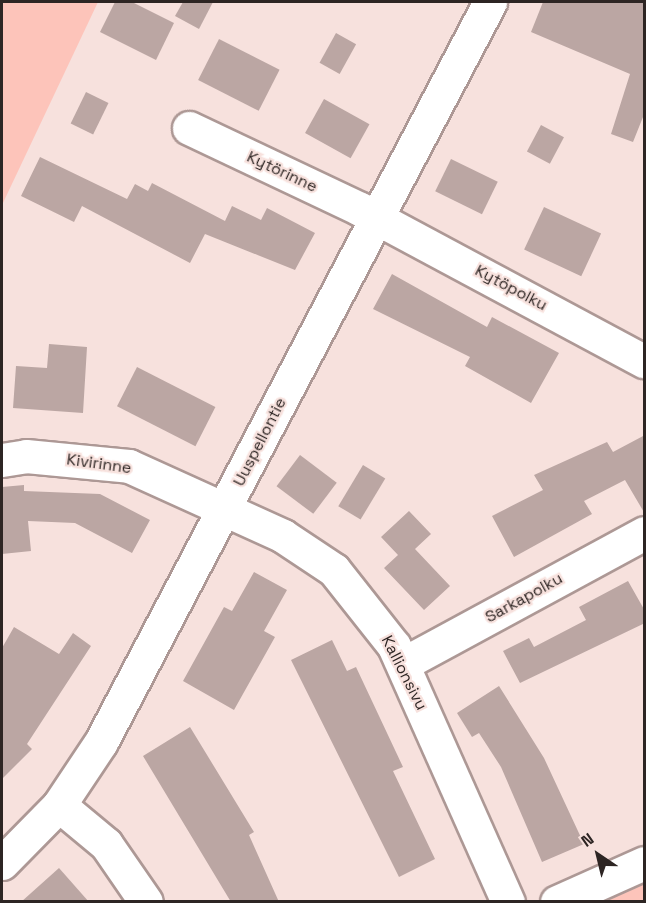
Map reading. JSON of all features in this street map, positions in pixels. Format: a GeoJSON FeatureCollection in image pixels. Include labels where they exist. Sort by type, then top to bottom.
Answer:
{"type":"FeatureCollection","features":[{"type":"Feature","properties":{"kind":"street","name":"Uuspellontie"},"geometry":{"type":"LineString","coordinates":[[2,863],[59,806],[101,742],[490,2]]}},
{"type":"Feature","properties":{"kind":"street","name":"Kytörinne"},"geometry":{"type":"LineString","coordinates":[[189,128],[375,218]]}},
{"type":"Feature","properties":{"kind":"street","name":"Kytöpolku"},"geometry":{"type":"LineString","coordinates":[[375,218],[645,361]]}},
{"type":"Feature","properties":{"kind":"street","name":"Kivirinne"},"geometry":{"type":"LineString","coordinates":[[2,460],[27,456],[129,466],[226,507]]}},
{"type":"Feature","properties":{"kind":"street","name":"Kallionsivu"},"geometry":{"type":"LineString","coordinates":[[226,507],[312,552],[334,570],[403,664],[508,902]]}},
{"type":"Feature","properties":{"kind":"street","name":"Sarkapolku"},"geometry":{"type":"LineString","coordinates":[[403,664],[645,533]]}},
{"type":"Feature","properties":{"kind":"street"},"geometry":{"type":"LineString","coordinates":[[59,806],[105,844],[146,902]]}},
{"type":"Feature","properties":{"kind":"street"},"geometry":{"type":"LineString","coordinates":[[557,902],[645,863]]}},
{"type":"Feature","properties":{"kind":"shaded area"},"geometry":{"type":"Polygon","coordinates":[[[2,2],[98,2],[2,205],[2,2]]]}},
{"type":"Feature","properties":{"kind":"shaded area"},"geometry":{"type":"Polygon","coordinates":[[[644,878],[644,901],[592,901],[644,878]]]}},
{"type":"Feature","properties":{"kind":"building"},"geometry":{"type":"Polygon","coordinates":[[[115,2],[132,2],[174,23],[156,60],[100,32],[115,2]]]}},
{"type":"Feature","properties":{"kind":"building"},"geometry":{"type":"Polygon","coordinates":[[[183,2],[213,2],[199,29],[175,16],[183,2]]]}},
{"type":"Feature","properties":{"kind":"building"},"geometry":{"type":"Polygon","coordinates":[[[543,2],[645,2],[645,112],[633,142],[611,134],[630,74],[531,32],[543,2]]]}},
{"type":"Feature","properties":{"kind":"building"},"geometry":{"type":"Polygon","coordinates":[[[336,33],[356,44],[340,74],[320,63],[336,33]]]}},
{"type":"Feature","properties":{"kind":"building"},"geometry":{"type":"Polygon","coordinates":[[[219,39],[280,70],[259,111],[198,80],[219,39]]]}},
{"type":"Feature","properties":{"kind":"building"},"geometry":{"type":"Polygon","coordinates":[[[86,92],[108,103],[93,134],[71,123],[86,92]]]}},
{"type":"Feature","properties":{"kind":"building"},"geometry":{"type":"Polygon","coordinates":[[[324,99],[369,124],[351,158],[305,133],[324,99]]]}},
{"type":"Feature","properties":{"kind":"building"},"geometry":{"type":"Polygon","coordinates":[[[541,125],[564,137],[550,164],[527,151],[541,125]]]}},
{"type":"Feature","properties":{"kind":"building"},"geometry":{"type":"Polygon","coordinates":[[[40,157],[127,199],[135,184],[148,191],[152,183],[225,221],[232,206],[261,220],[267,208],[315,233],[295,270],[205,234],[190,263],[82,206],[74,222],[21,196],[40,157]]]}},
{"type":"Feature","properties":{"kind":"building"},"geometry":{"type":"Polygon","coordinates":[[[451,159],[498,182],[482,214],[435,191],[451,159]]]}},
{"type":"Feature","properties":{"kind":"building"},"geometry":{"type":"Polygon","coordinates":[[[544,207],[601,234],[581,276],[524,250],[544,207]]]}},
{"type":"Feature","properties":{"kind":"building"},"geometry":{"type":"Polygon","coordinates":[[[392,274],[487,327],[492,317],[559,353],[531,403],[465,366],[470,357],[373,309],[392,274]]]}},
{"type":"Feature","properties":{"kind":"building"},"geometry":{"type":"Polygon","coordinates":[[[49,344],[87,347],[83,413],[13,408],[16,366],[47,368],[49,344]]]}},
{"type":"Feature","properties":{"kind":"building"},"geometry":{"type":"Polygon","coordinates":[[[137,367],[215,407],[195,446],[117,406],[137,367]]]}},
{"type":"Feature","properties":{"kind":"building"},"geometry":{"type":"Polygon","coordinates":[[[645,435],[645,514],[625,480],[584,501],[592,514],[514,557],[492,516],[543,490],[534,475],[607,442],[613,452],[645,435]]]}},
{"type":"Feature","properties":{"kind":"building"},"geometry":{"type":"Polygon","coordinates":[[[300,455],[337,483],[313,514],[277,486],[300,455]]]}},
{"type":"Feature","properties":{"kind":"building"},"geometry":{"type":"Polygon","coordinates":[[[363,465],[385,478],[361,520],[338,506],[363,465]]]}},
{"type":"Feature","properties":{"kind":"building"},"geometry":{"type":"Polygon","coordinates":[[[24,485],[24,491],[100,494],[150,520],[132,553],[75,523],[28,521],[31,551],[2,554],[2,487],[24,485]]]}},
{"type":"Feature","properties":{"kind":"building"},"geometry":{"type":"Polygon","coordinates":[[[409,511],[431,534],[415,549],[450,586],[424,610],[384,568],[398,555],[381,537],[409,511]]]}},
{"type":"Feature","properties":{"kind":"building"},"geometry":{"type":"Polygon","coordinates":[[[254,572],[287,590],[264,631],[275,637],[234,710],[183,681],[224,607],[232,611],[254,572]]]}},
{"type":"Feature","properties":{"kind":"building"},"geometry":{"type":"Polygon","coordinates":[[[628,581],[645,611],[645,623],[520,683],[503,651],[529,638],[534,647],[586,620],[579,607],[628,581]]]}},
{"type":"Feature","properties":{"kind":"building"},"geometry":{"type":"Polygon","coordinates":[[[14,627],[59,654],[73,633],[91,646],[27,744],[32,749],[2,779],[2,648],[14,627]]]}},
{"type":"Feature","properties":{"kind":"building"},"geometry":{"type":"Polygon","coordinates":[[[332,640],[347,671],[356,667],[403,767],[393,771],[435,859],[399,877],[291,660],[332,640]]]}},
{"type":"Feature","properties":{"kind":"building"},"geometry":{"type":"Polygon","coordinates":[[[499,686],[544,758],[584,844],[542,862],[501,767],[479,733],[472,737],[457,713],[499,686]]]}},
{"type":"Feature","properties":{"kind":"building"},"geometry":{"type":"Polygon","coordinates":[[[190,727],[254,832],[249,835],[279,902],[231,902],[143,756],[190,727]]]}},
{"type":"Feature","properties":{"kind":"building"},"geometry":{"type":"Polygon","coordinates":[[[59,868],[89,902],[21,902],[59,868]]]}}]}
